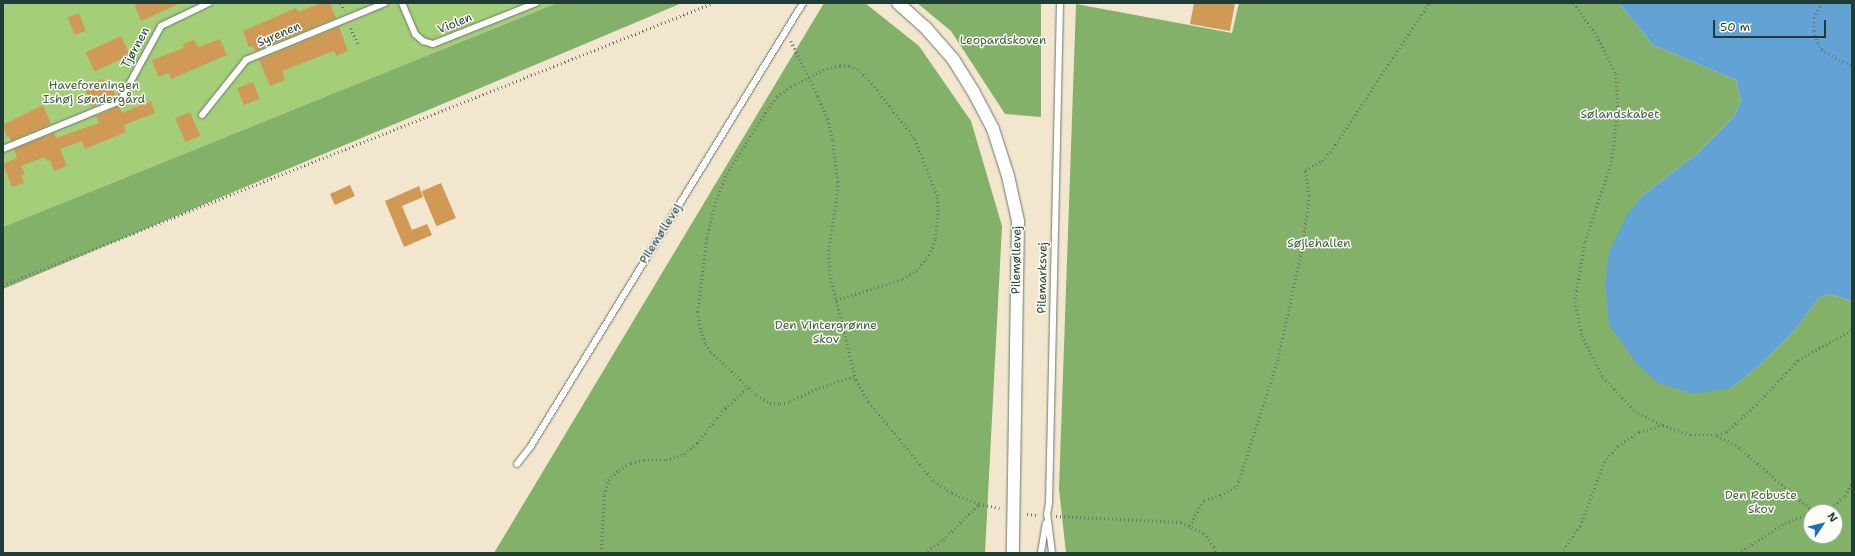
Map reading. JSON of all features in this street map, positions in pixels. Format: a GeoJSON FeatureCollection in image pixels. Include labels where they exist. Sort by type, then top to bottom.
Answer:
{"type":"FeatureCollection","features":[{"type":"Feature","properties":{"kind":"street","name":"Pilemøllevej"},"geometry":{"type":"LineString","coordinates":[[898,3],[925,27],[948,54],[973,91],[993,129],[1008,176],[1018,221],[1013,553]]}},
{"type":"Feature","properties":{"kind":"lane","name":"Tjørnen"},"geometry":{"type":"LineString","coordinates":[[3,149],[120,101],[161,26],[209,3]]}},
{"type":"Feature","properties":{"kind":"lane","name":"Syrenen"},"geometry":{"type":"LineString","coordinates":[[202,115],[246,60],[385,3]]}},
{"type":"Feature","properties":{"kind":"lane","name":"Violen"},"geometry":{"type":"LineString","coordinates":[[402,3],[415,34],[423,41],[433,44],[536,3]]}},
{"type":"Feature","properties":{"kind":"lane","name":"Pilemøllevej"},"geometry":{"type":"LineString","coordinates":[[517,464],[531,446],[803,3]]}},
{"type":"Feature","properties":{"kind":"lane","name":"Pilemarksvej"},"geometry":{"type":"LineString","coordinates":[[1052,553],[1047,516],[1049,503],[1060,3]]}},
{"type":"Feature","properties":{"kind":"lane"},"geometry":{"type":"LineString","coordinates":[[1041,553],[1047,516]]}},
{"type":"Feature","properties":{"kind":"path"},"geometry":{"type":"LineString","coordinates":[[3,285],[713,3]]}},
{"type":"Feature","properties":{"kind":"path"},"geometry":{"type":"LineString","coordinates":[[1189,526],[1204,500],[1220,495],[1237,486],[1278,358],[1302,248],[1309,196],[1305,170],[1322,161],[1335,145],[1429,3]]}},
{"type":"Feature","properties":{"kind":"path"},"geometry":{"type":"LineString","coordinates":[[1574,3],[1597,36],[1616,74],[1618,109],[1612,161],[1585,243],[1575,302],[1582,336],[1603,377],[1635,411],[1663,425],[1691,436],[1717,435],[1726,432],[1750,411],[1798,360],[1852,330]]}},
{"type":"Feature","properties":{"kind":"path"},"geometry":{"type":"LineString","coordinates":[[1822,3],[1814,18],[1814,31],[1819,46],[1825,52],[1852,66]]}},
{"type":"Feature","properties":{"kind":"path"},"geometry":{"type":"LineString","coordinates":[[347,18],[358,44]]}},
{"type":"Feature","properties":{"kind":"path"},"geometry":{"type":"LineString","coordinates":[[785,32],[795,46],[828,119],[837,166],[837,198],[829,250],[830,274],[854,376],[869,402],[934,480],[952,493],[979,504],[1014,512],[1047,516],[1181,522],[1204,533],[1214,546],[1216,553]]}},
{"type":"Feature","properties":{"kind":"path"},"geometry":{"type":"LineString","coordinates":[[836,300],[903,279],[916,271],[931,252],[935,239],[937,196],[914,138],[872,84],[858,70],[849,66],[840,66],[824,70],[777,97],[726,176],[716,202],[707,239],[698,312],[701,331],[711,352],[748,387],[770,403],[780,404],[854,376]]}},
{"type":"Feature","properties":{"kind":"path"},"geometry":{"type":"LineString","coordinates":[[601,553],[604,495],[608,480],[619,470],[631,463],[644,460],[666,460],[684,454],[697,444],[725,408],[748,387]]}},
{"type":"Feature","properties":{"kind":"path"},"geometry":{"type":"LineString","coordinates":[[1561,553],[1580,526],[1604,462],[1618,446],[1639,432],[1663,425]]}},
{"type":"Feature","properties":{"kind":"path"},"geometry":{"type":"LineString","coordinates":[[1717,435],[1736,445],[1805,504]]}},
{"type":"Feature","properties":{"kind":"path"},"geometry":{"type":"LineString","coordinates":[[1836,504],[1845,496],[1852,482]]}},
{"type":"Feature","properties":{"kind":"path"},"geometry":{"type":"LineString","coordinates":[[924,553],[943,540],[979,504]]}},
{"type":"Feature","properties":{"kind":"path"},"geometry":{"type":"LineString","coordinates":[[1738,553],[1785,523],[1803,516]]}},
{"type":"Feature","properties":{"kind":"green space","name":"Haveforeningen Ishøj Søndergård"},"geometry":{"type":"Polygon","coordinates":[[[3,3],[557,3],[3,227],[3,3]]]}},
{"type":"Feature","properties":{"kind":"green space"},"geometry":{"type":"Polygon","coordinates":[[[557,3],[682,3],[3,289],[3,227],[557,3]]]}},
{"type":"Feature","properties":{"kind":"green space","name":"Den Vintergrønne Skov"},"geometry":{"type":"Polygon","coordinates":[[[824,3],[865,3],[919,46],[971,121],[1002,226],[985,553],[494,553],[824,3]]]}},
{"type":"Feature","properties":{"kind":"green space","name":"Leopardskoven"},"geometry":{"type":"Polygon","coordinates":[[[917,3],[1041,3],[1041,117],[1005,114],[951,31],[917,3]]]}},
{"type":"Feature","properties":{"kind":"green space","name":"Søjlehallen"},"geometry":{"type":"Polygon","coordinates":[[[1239,3],[1619,3],[1653,45],[1736,80],[1741,101],[1734,117],[1698,153],[1643,195],[1731,388],[1754,370],[1790,336],[1819,298],[1829,294],[1852,301],[1852,553],[1066,553],[1059,489],[1076,4],[1232,33],[1239,3]]]}},
{"type":"Feature","properties":{"kind":"water"},"geometry":{"type":"Polygon","coordinates":[[[1619,3],[1852,3],[1852,301],[1829,294],[1819,298],[1790,336],[1754,370],[1731,388],[1693,394],[1658,383],[1635,362],[1609,324],[1605,283],[1609,252],[1627,215],[1643,195],[1698,153],[1734,117],[1741,101],[1736,80],[1653,45],[1619,3]]]}},
{"type":"Feature","properties":{"kind":"building"},"geometry":{"type":"Polygon","coordinates":[[[134,3],[181,3],[141,21],[134,3]]]}},
{"type":"Feature","properties":{"kind":"building"},"geometry":{"type":"Polygon","coordinates":[[[321,3],[330,3],[336,18],[255,51],[253,46],[249,47],[243,31],[296,8],[298,12],[321,3]]]}},
{"type":"Feature","properties":{"kind":"building"},"geometry":{"type":"Polygon","coordinates":[[[1194,3],[1235,3],[1230,31],[1190,24],[1194,3]]]}},
{"type":"Feature","properties":{"kind":"building"},"geometry":{"type":"Polygon","coordinates":[[[79,13],[86,31],[75,35],[68,17],[79,13]]]}},
{"type":"Feature","properties":{"kind":"building"},"geometry":{"type":"Polygon","coordinates":[[[339,27],[348,51],[336,56],[334,51],[282,71],[285,80],[270,86],[259,60],[339,27]]]}},
{"type":"Feature","properties":{"kind":"building"},"geometry":{"type":"Polygon","coordinates":[[[121,36],[130,55],[95,72],[86,52],[121,36]]]}},
{"type":"Feature","properties":{"kind":"building"},"geometry":{"type":"Polygon","coordinates":[[[220,39],[227,55],[171,79],[169,73],[158,77],[152,60],[184,48],[183,44],[194,40],[198,47],[220,39]]]}},
{"type":"Feature","properties":{"kind":"building"},"geometry":{"type":"Polygon","coordinates":[[[103,79],[108,90],[113,88],[116,98],[92,107],[84,87],[103,79]]]}},
{"type":"Feature","properties":{"kind":"building"},"geometry":{"type":"Polygon","coordinates":[[[253,82],[260,99],[244,105],[237,88],[253,82]]]}},
{"type":"Feature","properties":{"kind":"building"},"geometry":{"type":"Polygon","coordinates":[[[151,101],[155,113],[124,125],[126,132],[85,149],[82,141],[60,149],[67,166],[54,171],[50,160],[47,161],[45,157],[21,166],[25,174],[21,175],[24,183],[12,187],[3,164],[17,158],[14,149],[54,133],[56,138],[99,123],[96,116],[119,106],[122,113],[151,101]]]}},
{"type":"Feature","properties":{"kind":"building"},"geometry":{"type":"Polygon","coordinates":[[[43,105],[51,124],[11,141],[9,136],[7,137],[3,125],[43,105]]]}},
{"type":"Feature","properties":{"kind":"building"},"geometry":{"type":"Polygon","coordinates":[[[190,112],[200,136],[185,142],[175,118],[190,112]]]}},
{"type":"Feature","properties":{"kind":"building"},"geometry":{"type":"Polygon","coordinates":[[[441,183],[456,218],[437,226],[422,191],[441,183]]]}},
{"type":"Feature","properties":{"kind":"building"},"geometry":{"type":"Polygon","coordinates":[[[350,185],[355,196],[335,205],[330,194],[350,185]]]}},
{"type":"Feature","properties":{"kind":"building"},"geometry":{"type":"Polygon","coordinates":[[[419,186],[423,197],[402,206],[412,230],[427,224],[432,235],[404,247],[385,201],[419,186]]]}},
{"type":"Feature","properties":{"kind":"park label","name":"Sølandskabet"},"geometry":{"type":"Point","coordinates":[1620,115]}},
{"type":"Feature","properties":{"kind":"park label","name":"Den Robuste Skov"},"geometry":{"type":"Point","coordinates":[1761,503]}}]}
